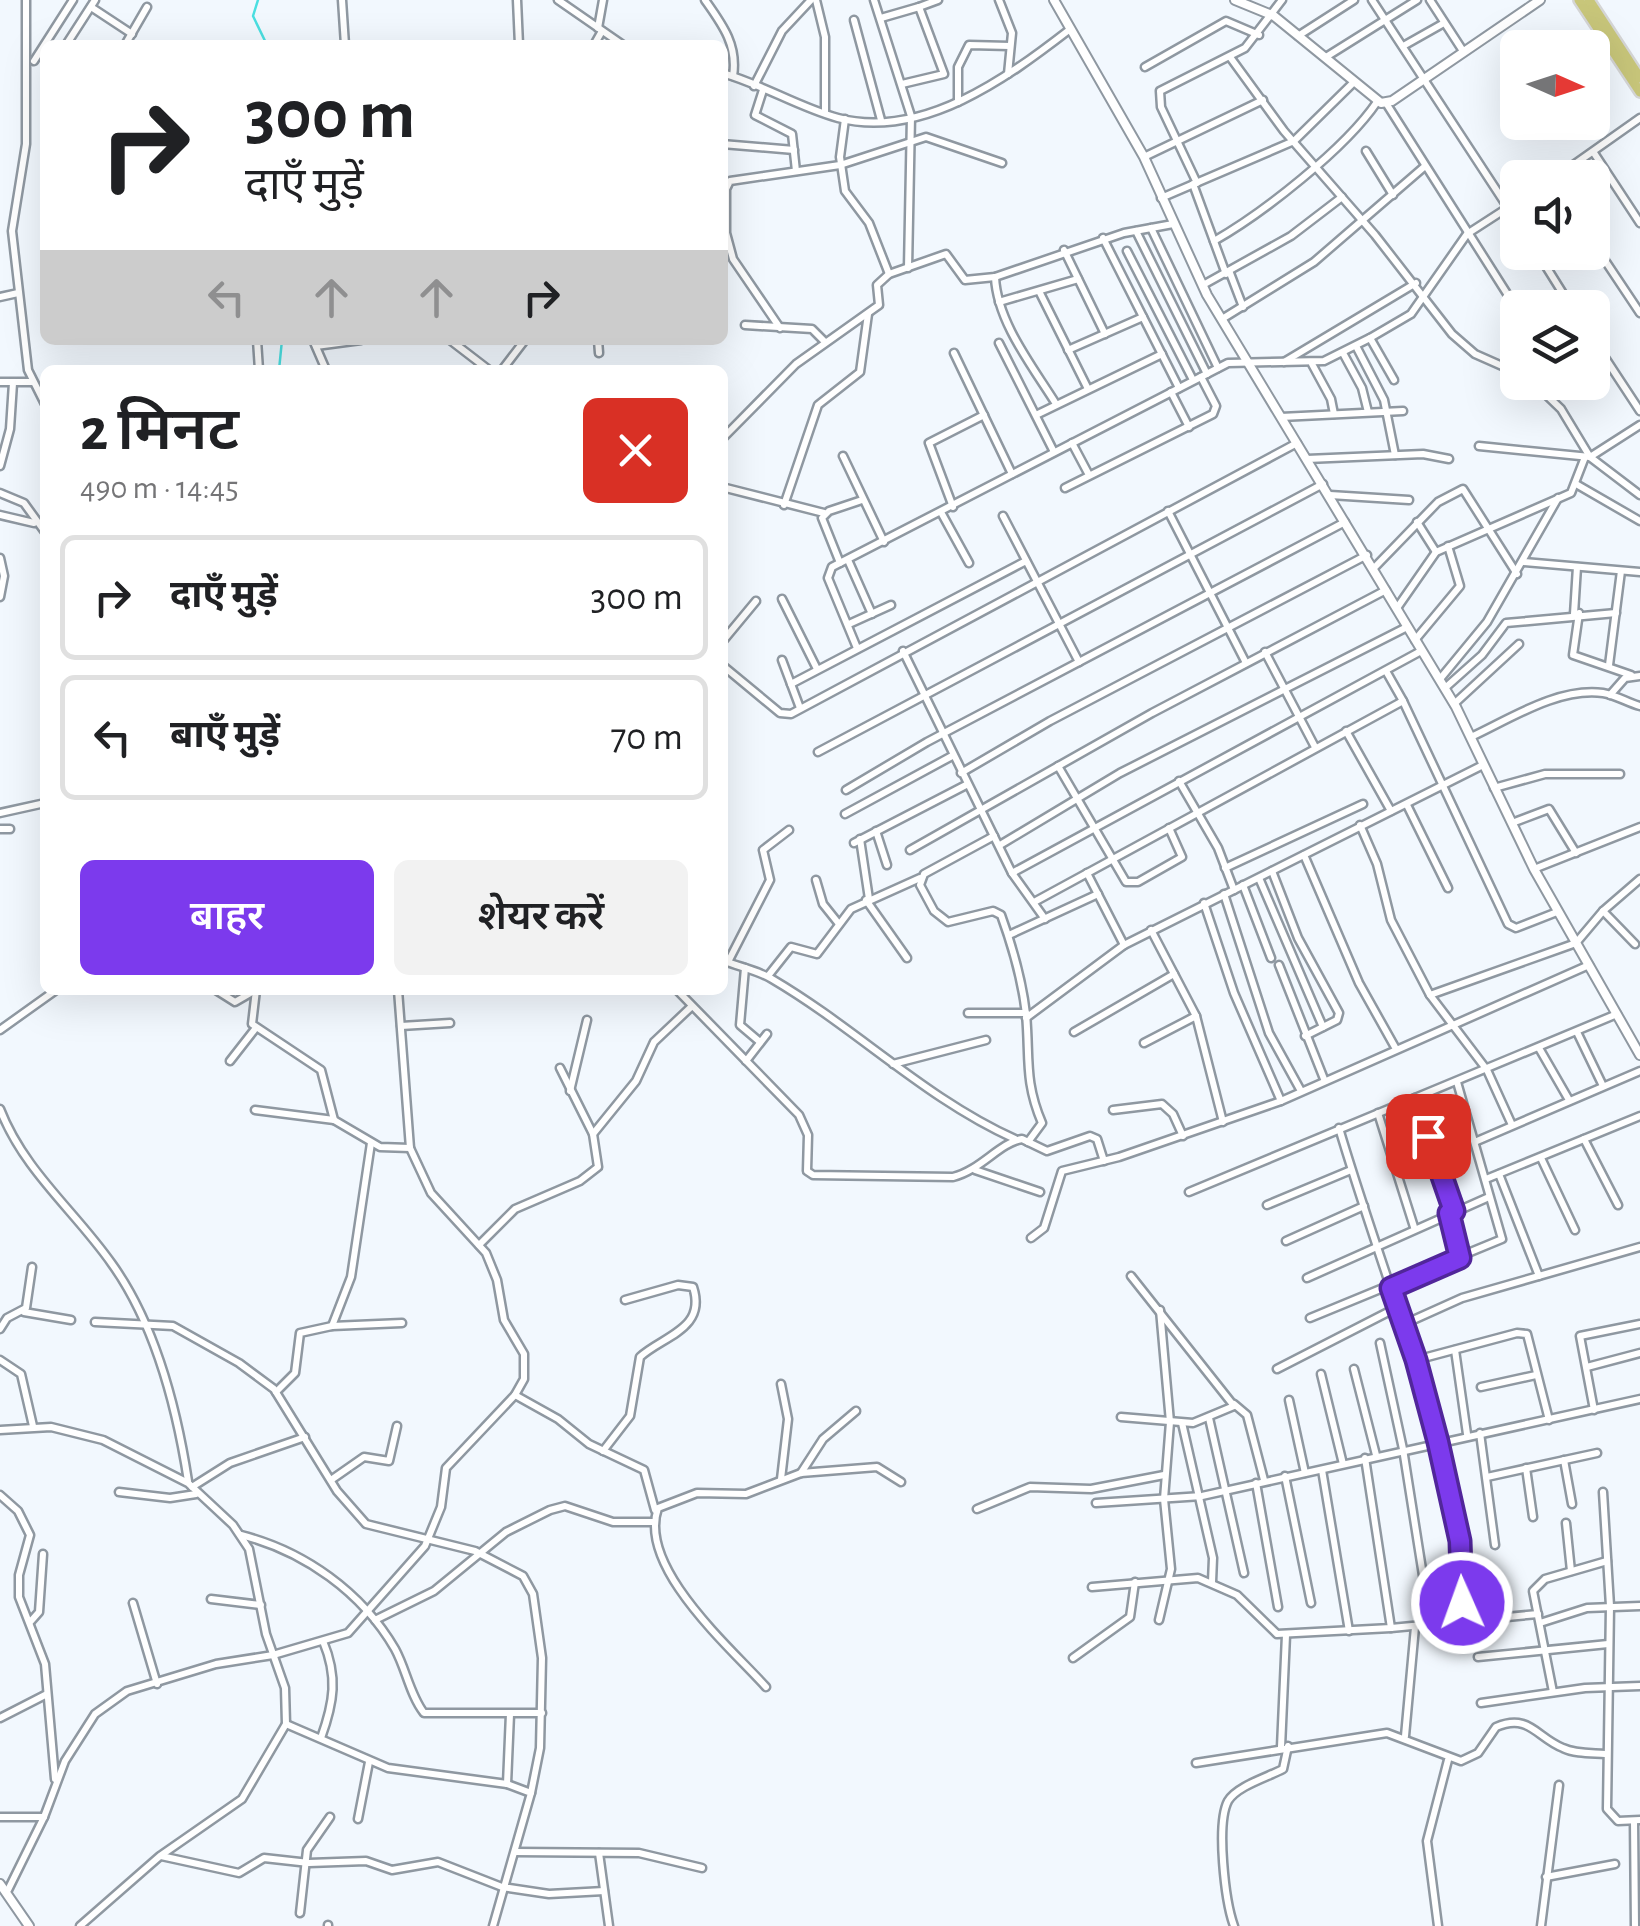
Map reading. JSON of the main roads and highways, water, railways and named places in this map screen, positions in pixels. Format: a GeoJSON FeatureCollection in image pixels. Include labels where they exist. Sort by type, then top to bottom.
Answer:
{"type":"FeatureCollection","features":[{"type":"Feature","properties":{"kind":"main road"},"geometry":{"type":"LineString","coordinates":[[1579,0],[1640,92]]}},
{"type":"Feature","properties":{"kind":"main road"},"geometry":{"type":"LineString","coordinates":[[1589,0],[1640,78]]}},
{"type":"Feature","properties":{"kind":"waterway"},"geometry":{"type":"LineString","coordinates":[[258,0],[253,16],[265,40]]}},
{"type":"Feature","properties":{"kind":"waterway"},"geometry":{"type":"LineString","coordinates":[[280,365],[282,345]]}}]}
